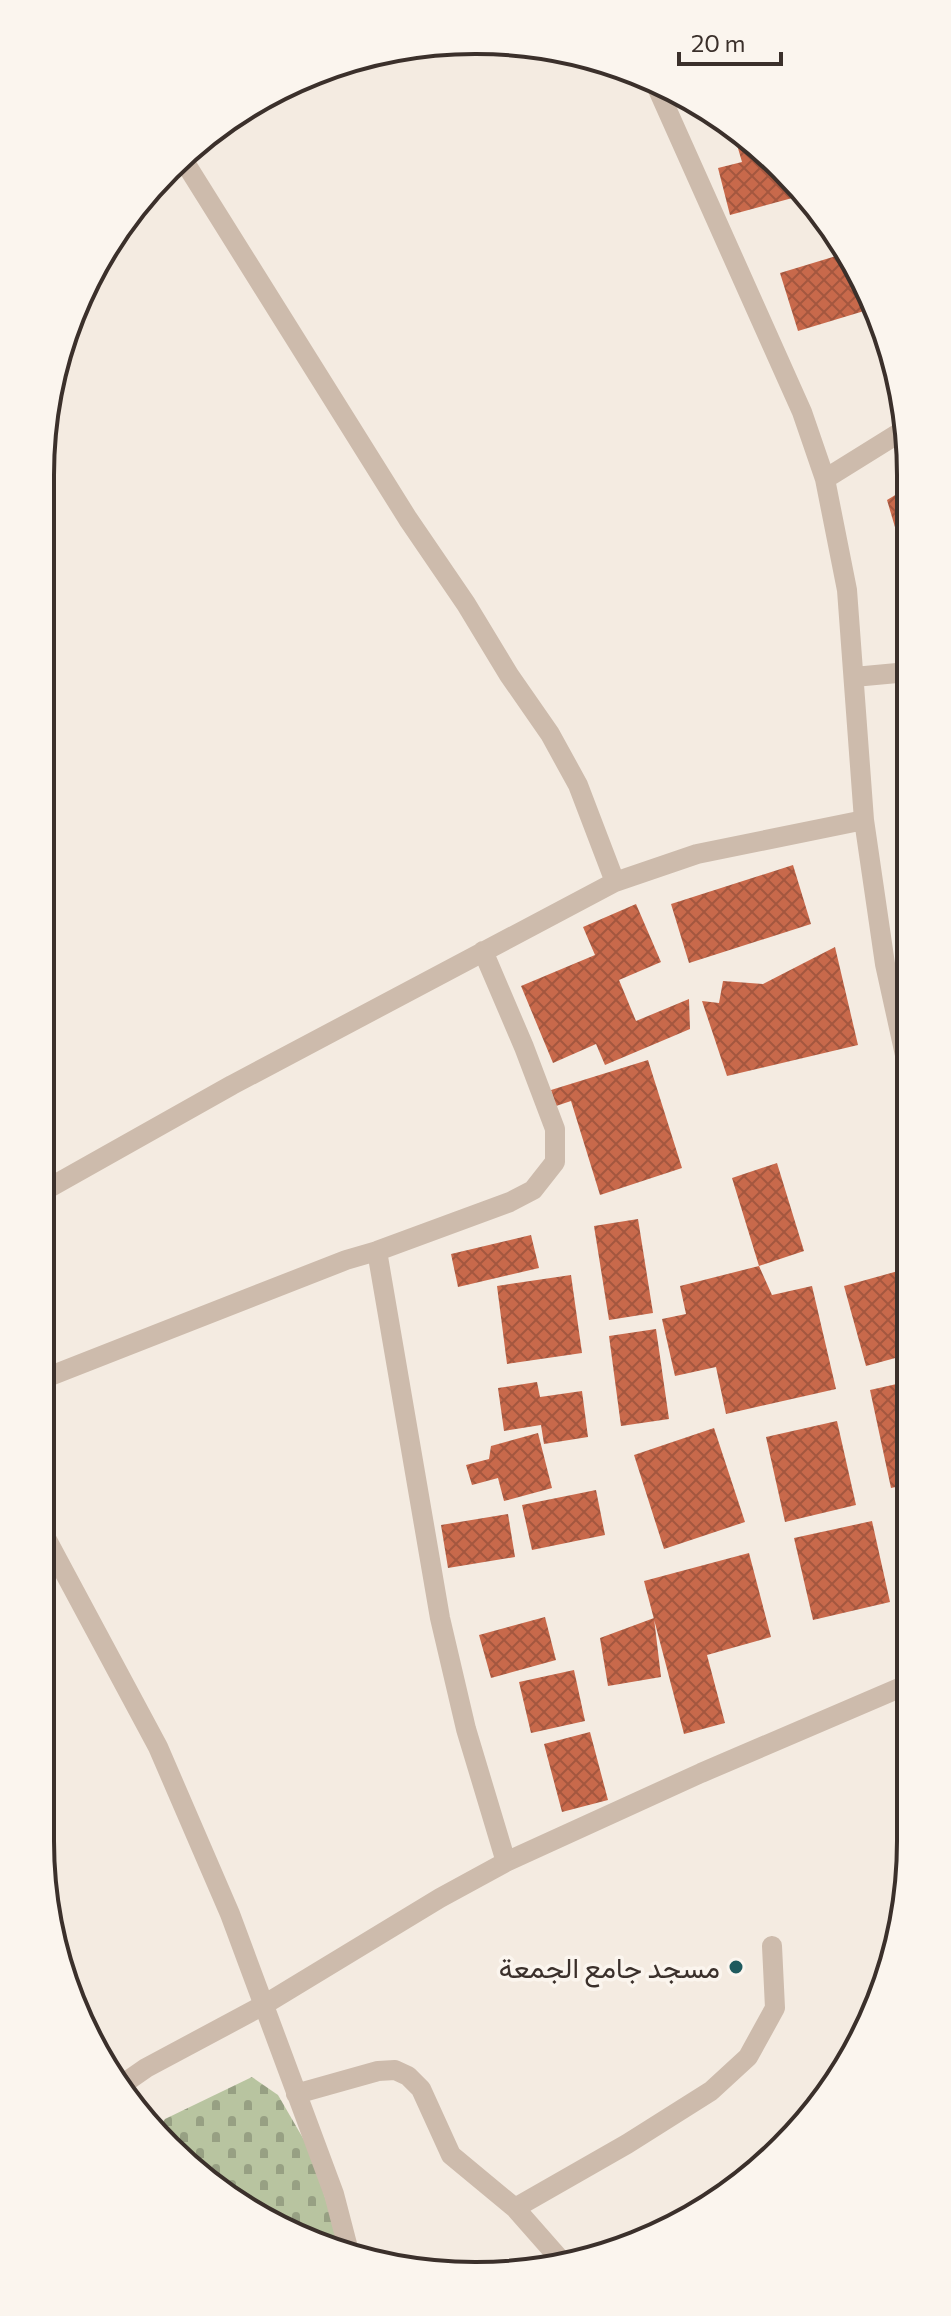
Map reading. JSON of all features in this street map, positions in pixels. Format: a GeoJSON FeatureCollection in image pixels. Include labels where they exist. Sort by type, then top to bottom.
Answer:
{"type":"FeatureCollection","features":[{"type":"Feature","properties":{"kind":"street"},"geometry":{"type":"LineString","coordinates":[[661,97],[802,412],[825,479],[847,590],[864,820],[885,964],[897,1018]]}},
{"type":"Feature","properties":{"kind":"street"},"geometry":{"type":"LineString","coordinates":[[188,168],[408,519],[550,734],[578,785],[615,882]]}},
{"type":"Feature","properties":{"kind":"street"},"geometry":{"type":"LineString","coordinates":[[825,479],[895,436]]}},
{"type":"Feature","properties":{"kind":"street"},"geometry":{"type":"LineString","coordinates":[[854,677],[897,673]]}},
{"type":"Feature","properties":{"kind":"street"},"geometry":{"type":"LineString","coordinates":[[54,1185],[232,1085],[615,882],[697,854],[864,820]]}},
{"type":"Feature","properties":{"kind":"street"},"geometry":{"type":"LineString","coordinates":[[54,1375],[533,1190],[555,1162],[555,1129],[483,951]]}},
{"type":"Feature","properties":{"kind":"street"},"geometry":{"type":"LineString","coordinates":[[377,1251],[440,1618],[466,1729],[506,1862]]}},
{"type":"Feature","properties":{"kind":"street"},"geometry":{"type":"LineString","coordinates":[[54,1552],[158,1747],[230,1914],[334,2194],[346,2242]]}},
{"type":"Feature","properties":{"kind":"street"},"geometry":{"type":"LineString","coordinates":[[129,2080],[262,2006],[440,1898],[506,1862],[701,1773],[897,1689]]}},
{"type":"Feature","properties":{"kind":"street"},"geometry":{"type":"LineString","coordinates":[[515,2208],[627,2144],[711,2091],[748,2057],[775,2008],[772,1946]]}},
{"type":"Feature","properties":{"kind":"street"},"geometry":{"type":"LineString","coordinates":[[296,2094],[378,2071],[395,2070],[416,2082],[451,2155],[515,2208],[556,2254]]}},
{"type":"Feature","properties":{"kind":"green space"},"geometry":{"type":"Polygon","coordinates":[[[252,2077],[278,2095],[311,2152],[338,2239],[289,2219],[241,2191],[177,2139],[163,2122],[252,2077]]]}},
{"type":"Feature","properties":{"kind":"building"},"geometry":{"type":"Polygon","coordinates":[[[737,145],[774,177],[792,198],[730,215],[718,168],[742,162],[737,145]]]}},
{"type":"Feature","properties":{"kind":"building"},"geometry":{"type":"Polygon","coordinates":[[[835,256],[864,311],[798,331],[780,273],[835,256]]]}},
{"type":"Feature","properties":{"kind":"building"},"geometry":{"type":"Polygon","coordinates":[[[897,494],[897,534],[887,500],[897,494]]]}},
{"type":"Feature","properties":{"kind":"building"},"geometry":{"type":"Polygon","coordinates":[[[793,865],[811,924],[689,963],[671,904],[793,865]]]}},
{"type":"Feature","properties":{"kind":"building"},"geometry":{"type":"Polygon","coordinates":[[[636,904],[661,962],[619,980],[636,1021],[689,999],[690,1029],[605,1065],[596,1044],[553,1063],[521,986],[595,955],[583,927],[636,904]]]}},
{"type":"Feature","properties":{"kind":"building"},"geometry":{"type":"Polygon","coordinates":[[[835,947],[858,1045],[727,1076],[702,1001],[719,1003],[723,981],[763,984],[835,947]]]}},
{"type":"Feature","properties":{"kind":"building"},"geometry":{"type":"Polygon","coordinates":[[[648,1060],[682,1168],[600,1195],[571,1101],[556,1106],[551,1090],[648,1060]]]}},
{"type":"Feature","properties":{"kind":"building"},"geometry":{"type":"Polygon","coordinates":[[[777,1163],[804,1251],[759,1266],[732,1178],[777,1163]]]}},
{"type":"Feature","properties":{"kind":"building"},"geometry":{"type":"Polygon","coordinates":[[[638,1219],[653,1313],[609,1320],[594,1226],[638,1219]]]}},
{"type":"Feature","properties":{"kind":"building"},"geometry":{"type":"Polygon","coordinates":[[[531,1235],[539,1268],[458,1287],[451,1254],[531,1235]]]}},
{"type":"Feature","properties":{"kind":"building"},"geometry":{"type":"Polygon","coordinates":[[[759,1266],[772,1295],[812,1286],[836,1389],[726,1414],[716,1367],[675,1376],[662,1319],[686,1314],[680,1286],[759,1266]]]}},
{"type":"Feature","properties":{"kind":"building"},"geometry":{"type":"Polygon","coordinates":[[[897,1271],[897,1358],[866,1366],[844,1286],[897,1271]]]}},
{"type":"Feature","properties":{"kind":"building"},"geometry":{"type":"Polygon","coordinates":[[[571,1275],[582,1353],[507,1364],[497,1286],[571,1275]]]}},
{"type":"Feature","properties":{"kind":"building"},"geometry":{"type":"Polygon","coordinates":[[[656,1329],[669,1419],[621,1426],[609,1336],[656,1329]]]}},
{"type":"Feature","properties":{"kind":"building"},"geometry":{"type":"Polygon","coordinates":[[[537,1382],[540,1397],[582,1391],[588,1437],[544,1444],[541,1425],[504,1431],[498,1388],[537,1382]]]}},
{"type":"Feature","properties":{"kind":"building"},"geometry":{"type":"Polygon","coordinates":[[[897,1384],[897,1487],[891,1488],[870,1390],[897,1384]]]}},
{"type":"Feature","properties":{"kind":"building"},"geometry":{"type":"Polygon","coordinates":[[[837,1421],[856,1505],[785,1522],[766,1437],[837,1421]]]}},
{"type":"Feature","properties":{"kind":"building"},"geometry":{"type":"Polygon","coordinates":[[[714,1428],[745,1522],[664,1549],[634,1455],[714,1428]]]}},
{"type":"Feature","properties":{"kind":"building"},"geometry":{"type":"Polygon","coordinates":[[[538,1433],[552,1488],[504,1501],[498,1478],[472,1485],[466,1465],[489,1459],[491,1446],[538,1433]]]}},
{"type":"Feature","properties":{"kind":"building"},"geometry":{"type":"Polygon","coordinates":[[[596,1490],[605,1535],[532,1550],[522,1505],[596,1490]]]}},
{"type":"Feature","properties":{"kind":"building"},"geometry":{"type":"Polygon","coordinates":[[[508,1514],[515,1557],[448,1568],[441,1525],[508,1514]]]}},
{"type":"Feature","properties":{"kind":"building"},"geometry":{"type":"Polygon","coordinates":[[[872,1521],[890,1602],[813,1620],[794,1538],[872,1521]]]}},
{"type":"Feature","properties":{"kind":"building"},"geometry":{"type":"Polygon","coordinates":[[[749,1553],[771,1637],[707,1655],[725,1723],[684,1734],[644,1581],[749,1553]]]}},
{"type":"Feature","properties":{"kind":"building"},"geometry":{"type":"Polygon","coordinates":[[[545,1617],[556,1660],[491,1678],[479,1635],[545,1617]]]}},
{"type":"Feature","properties":{"kind":"building"},"geometry":{"type":"Polygon","coordinates":[[[654,1618],[661,1677],[608,1686],[600,1638],[654,1618]]]}},
{"type":"Feature","properties":{"kind":"building"},"geometry":{"type":"Polygon","coordinates":[[[574,1670],[585,1721],[531,1733],[519,1682],[574,1670]]]}},
{"type":"Feature","properties":{"kind":"building"},"geometry":{"type":"Polygon","coordinates":[[[590,1732],[608,1800],[562,1812],[544,1744],[590,1732]]]}},
{"type":"Feature","properties":{"kind":"place","name":"مسجد جامع الجمعة"},"geometry":{"type":"Point","coordinates":[736,1967]}}]}
